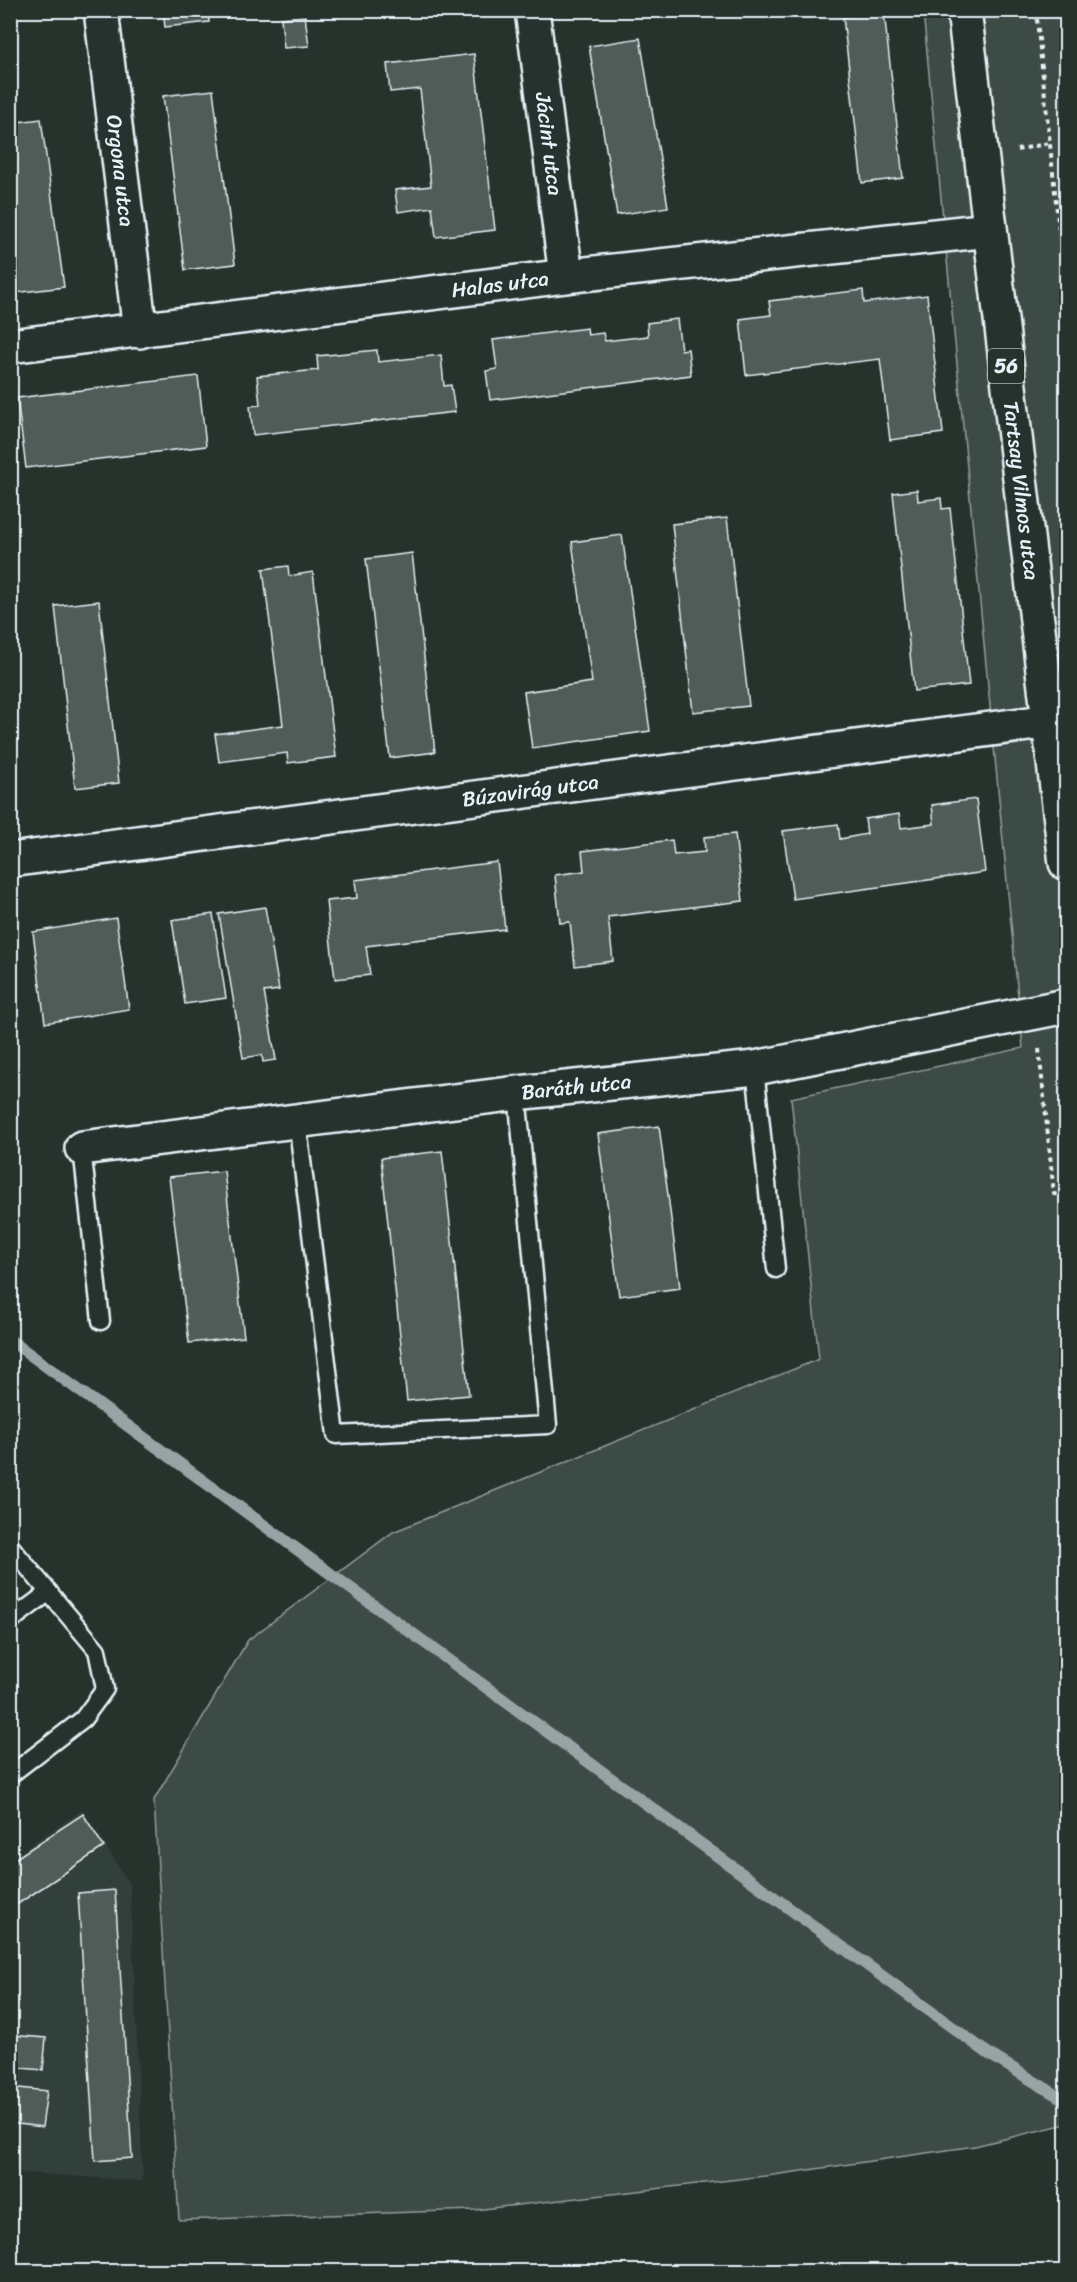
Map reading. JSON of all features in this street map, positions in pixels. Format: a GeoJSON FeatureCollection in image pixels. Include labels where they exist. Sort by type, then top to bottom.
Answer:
{"type":"FeatureCollection","features":[{"type":"Feature","properties":{"kind":"street","name":"Orgona utca"},"geometry":{"type":"LineString","coordinates":[[101,10],[140,331]]}},
{"type":"Feature","properties":{"kind":"street","name":"Jácint utca"},"geometry":{"type":"LineString","coordinates":[[532,10],[566,276]]}},
{"type":"Feature","properties":{"kind":"street","name":"Tartsay Vilmos utca"},"geometry":{"type":"LineString","coordinates":[[964,10],[990,230],[1057,733],[1066,863]]}},
{"type":"Feature","properties":{"kind":"street","name":"Halas utca"},"geometry":{"type":"LineString","coordinates":[[10,346],[566,276],[990,230]]}},
{"type":"Feature","properties":{"kind":"street","name":"Búzavirág utca"},"geometry":{"type":"LineString","coordinates":[[10,860],[1057,733]]}},
{"type":"Feature","properties":{"kind":"street","name":"Baráth utca"},"geometry":{"type":"LineString","coordinates":[[82,1148],[517,1093],[755,1068],[1051,1008]]}},
{"type":"Feature","properties":{"kind":"lane"},"geometry":{"type":"LineString","coordinates":[[755,1068],[776,1269]]}},
{"type":"Feature","properties":{"kind":"lane"},"geometry":{"type":"LineString","coordinates":[[297,1120],[336,1435],[548,1425],[517,1093]]}},
{"type":"Feature","properties":{"kind":"lane"},"geometry":{"type":"LineString","coordinates":[[82,1148],[101,1321]]}},
{"type":"Feature","properties":{"kind":"lane"},"geometry":{"type":"LineString","coordinates":[[10,1546],[97,1650],[105,1689],[83,1719],[10,1775]]}},
{"type":"Feature","properties":{"kind":"lane"},"geometry":{"type":"LineString","coordinates":[[10,1621],[49,1592]]}},
{"type":"Feature","properties":{"kind":"path"},"geometry":{"type":"LineString","coordinates":[[1036,10],[1066,298]]}},
{"type":"Feature","properties":{"kind":"path"},"geometry":{"type":"LineString","coordinates":[[1051,1008],[1054,1194],[1066,1196]]}},
{"type":"Feature","properties":{"kind":"shaded area"},"geometry":{"type":"Polygon","coordinates":[[[923,11],[1066,11],[1066,2124],[975,2146],[774,2175],[475,2210],[179,2220],[154,1800],[248,1640],[393,1532],[819,1359],[791,1098],[1023,1048],[923,11]]]}},
{"type":"Feature","properties":{"kind":"shaded area"},"geometry":{"type":"Polygon","coordinates":[[[83,1810],[130,1885],[143,2181],[11,2172],[11,1858],[83,1810]]]}},
{"type":"Feature","properties":{"kind":"building"},"geometry":{"type":"Polygon","coordinates":[[[163,10],[208,10],[209,22],[165,27],[163,10]]]}},
{"type":"Feature","properties":{"kind":"building"},"geometry":{"type":"Polygon","coordinates":[[[884,12],[903,178],[862,183],[843,17],[884,12]]]}},
{"type":"Feature","properties":{"kind":"building"},"geometry":{"type":"Polygon","coordinates":[[[305,16],[309,46],[284,48],[281,18],[305,16]]]}},
{"type":"Feature","properties":{"kind":"building"},"geometry":{"type":"Polygon","coordinates":[[[640,38],[668,207],[617,215],[589,46],[640,38]]]}},
{"type":"Feature","properties":{"kind":"building"},"geometry":{"type":"Polygon","coordinates":[[[474,54],[495,230],[436,237],[432,207],[398,212],[395,190],[431,186],[420,89],[390,92],[387,64],[474,54]]]}},
{"type":"Feature","properties":{"kind":"building"},"geometry":{"type":"Polygon","coordinates":[[[213,90],[235,264],[185,270],[163,96],[213,90]]]}},
{"type":"Feature","properties":{"kind":"building"},"geometry":{"type":"Polygon","coordinates":[[[41,119],[64,287],[14,293],[10,268],[10,123],[41,119]]]}},
{"type":"Feature","properties":{"kind":"building"},"geometry":{"type":"Polygon","coordinates":[[[863,290],[864,303],[927,295],[943,433],[890,440],[880,359],[746,375],[740,319],[771,315],[769,301],[863,290]]]}},
{"type":"Feature","properties":{"kind":"building"},"geometry":{"type":"Polygon","coordinates":[[[677,319],[681,350],[688,349],[691,375],[490,400],[486,371],[497,369],[493,340],[587,328],[588,335],[603,333],[605,341],[648,336],[647,323],[677,319]]]}},
{"type":"Feature","properties":{"kind":"building"},"geometry":{"type":"Polygon","coordinates":[[[377,350],[378,362],[441,355],[444,386],[451,385],[455,412],[253,435],[250,406],[260,405],[257,376],[318,370],[317,356],[377,350]]]}},
{"type":"Feature","properties":{"kind":"building"},"geometry":{"type":"Polygon","coordinates":[[[198,376],[206,446],[26,468],[17,398],[198,376]]]}},
{"type":"Feature","properties":{"kind":"building"},"geometry":{"type":"Polygon","coordinates":[[[917,490],[918,501],[941,498],[942,509],[950,508],[969,685],[914,691],[893,493],[917,490]]]}},
{"type":"Feature","properties":{"kind":"building"},"geometry":{"type":"Polygon","coordinates":[[[727,518],[749,706],[693,712],[672,524],[727,518]]]}},
{"type":"Feature","properties":{"kind":"building"},"geometry":{"type":"Polygon","coordinates":[[[622,535],[650,731],[532,748],[524,692],[592,682],[572,542],[622,535]]]}},
{"type":"Feature","properties":{"kind":"building"},"geometry":{"type":"Polygon","coordinates":[[[412,553],[435,752],[390,758],[366,559],[412,553]]]}},
{"type":"Feature","properties":{"kind":"building"},"geometry":{"type":"Polygon","coordinates":[[[288,566],[289,576],[313,572],[336,757],[288,763],[287,753],[219,762],[215,734],[283,725],[263,569],[288,566]]]}},
{"type":"Feature","properties":{"kind":"building"},"geometry":{"type":"Polygon","coordinates":[[[99,601],[119,783],[75,788],[55,606],[99,601]]]}},
{"type":"Feature","properties":{"kind":"building"},"geometry":{"type":"Polygon","coordinates":[[[976,799],[985,872],[793,899],[783,831],[838,824],[840,839],[867,834],[865,819],[899,814],[901,828],[934,824],[932,805],[976,799]]]}},
{"type":"Feature","properties":{"kind":"building"},"geometry":{"type":"Polygon","coordinates":[[[735,834],[743,901],[608,917],[613,961],[575,966],[570,922],[560,923],[555,875],[584,871],[582,851],[672,840],[674,855],[705,852],[704,837],[735,834]]]}},
{"type":"Feature","properties":{"kind":"building"},"geometry":{"type":"Polygon","coordinates":[[[497,862],[505,929],[366,946],[370,975],[335,979],[326,901],[357,898],[355,880],[497,862]]]}},
{"type":"Feature","properties":{"kind":"building"},"geometry":{"type":"Polygon","coordinates":[[[265,907],[279,990],[264,992],[276,1060],[263,1062],[262,1055],[243,1058],[219,914],[265,907]]]}},
{"type":"Feature","properties":{"kind":"building"},"geometry":{"type":"Polygon","coordinates":[[[213,914],[226,998],[185,1004],[172,920],[213,914]]]}},
{"type":"Feature","properties":{"kind":"building"},"geometry":{"type":"Polygon","coordinates":[[[116,918],[129,1009],[45,1023],[33,932],[116,918]]]}},
{"type":"Feature","properties":{"kind":"building"},"geometry":{"type":"Polygon","coordinates":[[[659,1126],[680,1288],[619,1296],[598,1134],[659,1126]]]}},
{"type":"Feature","properties":{"kind":"building"},"geometry":{"type":"Polygon","coordinates":[[[442,1151],[469,1395],[407,1401],[381,1158],[442,1151]]]}},
{"type":"Feature","properties":{"kind":"building"},"geometry":{"type":"Polygon","coordinates":[[[224,1171],[244,1337],[189,1343],[169,1177],[224,1171]]]}},
{"type":"Feature","properties":{"kind":"building"},"geometry":{"type":"Polygon","coordinates":[[[83,1814],[104,1847],[10,1909],[10,1862],[83,1814]]]}},
{"type":"Feature","properties":{"kind":"building"},"geometry":{"type":"Polygon","coordinates":[[[115,1890],[132,2158],[95,2161],[78,1893],[115,1890]]]}},
{"type":"Feature","properties":{"kind":"building"},"geometry":{"type":"Polygon","coordinates":[[[10,2035],[46,2038],[43,2070],[10,2067],[10,2035]]]}},
{"type":"Feature","properties":{"kind":"building"},"geometry":{"type":"Polygon","coordinates":[[[10,2087],[47,2091],[42,2127],[10,2123],[10,2087]]]}},
{"type":"Feature","properties":{"kind":"waterway"},"geometry":{"type":"LineString","coordinates":[[10,1340],[989,2054],[1066,2101]]}}]}
